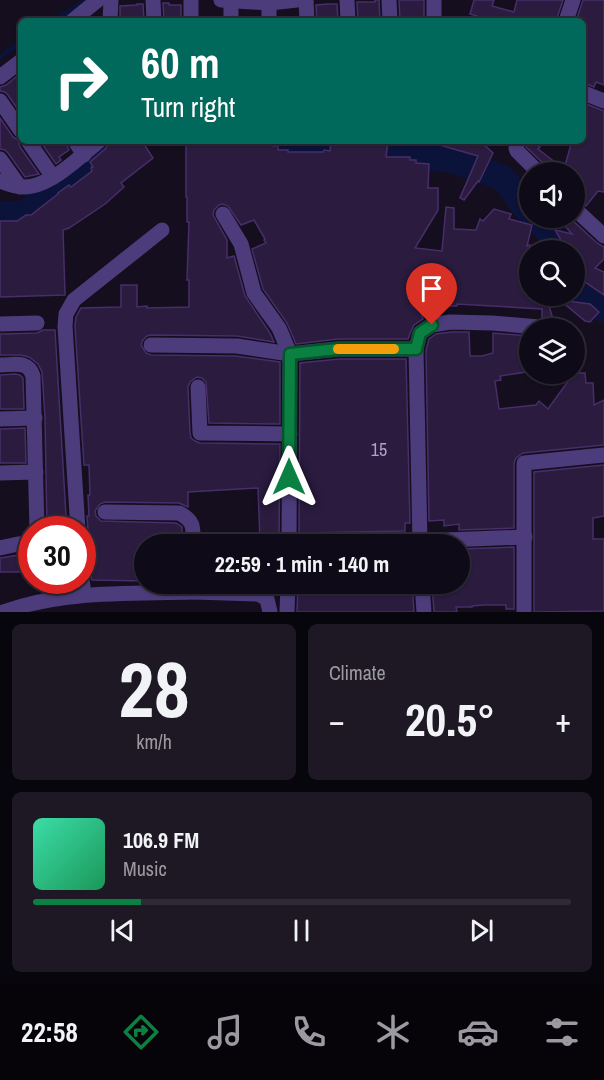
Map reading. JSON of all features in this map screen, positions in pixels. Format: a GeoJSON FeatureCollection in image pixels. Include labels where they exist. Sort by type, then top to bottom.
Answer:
{"type":"FeatureCollection","features":[{"type":"Feature","properties":{"kind":"street"},"geometry":{"type":"LineString","coordinates":[[110,18],[111,0]]}},
{"type":"Feature","properties":{"kind":"street"},"geometry":{"type":"LineString","coordinates":[[153,0],[154,18]]}},
{"type":"Feature","properties":{"kind":"street"},"geometry":{"type":"LineString","coordinates":[[191,0],[191,18]]}},
{"type":"Feature","properties":{"kind":"street"},"geometry":{"type":"LineString","coordinates":[[230,18],[226,0],[269,3],[297,0]]}},
{"type":"Feature","properties":{"kind":"street"},"geometry":{"type":"LineString","coordinates":[[306,0],[307,18]]}},
{"type":"Feature","properties":{"kind":"street"},"geometry":{"type":"LineString","coordinates":[[347,0],[348,18]]}},
{"type":"Feature","properties":{"kind":"street"},"geometry":{"type":"LineString","coordinates":[[389,0],[390,18]]}},
{"type":"Feature","properties":{"kind":"street"},"geometry":{"type":"LineString","coordinates":[[434,0],[434,18]]}},
{"type":"Feature","properties":{"kind":"street"},"geometry":{"type":"LineString","coordinates":[[567,18],[573,0]]}},
{"type":"Feature","properties":{"kind":"street"},"geometry":{"type":"LineString","coordinates":[[269,3],[269,18]]}},
{"type":"Feature","properties":{"kind":"street"},"geometry":{"type":"LineString","coordinates":[[78,18],[94,10]]}},
{"type":"Feature","properties":{"kind":"street"},"geometry":{"type":"LineString","coordinates":[[0,77],[18,63]]}},
{"type":"Feature","properties":{"kind":"street"},"geometry":{"type":"LineString","coordinates":[[586,94],[604,101]]}},
{"type":"Feature","properties":{"kind":"street"},"geometry":{"type":"LineString","coordinates":[[0,101],[18,127]]}},
{"type":"Feature","properties":{"kind":"street"},"geometry":{"type":"LineString","coordinates":[[30,144],[53,177]]}},
{"type":"Feature","properties":{"kind":"street"},"geometry":{"type":"LineString","coordinates":[[77,144],[84,154]]}},
{"type":"Feature","properties":{"kind":"street"},"geometry":{"type":"LineString","coordinates":[[0,181],[20,187],[37,185],[53,177],[96,144]]}},
{"type":"Feature","properties":{"kind":"street"},"geometry":{"type":"LineString","coordinates":[[517,145],[519,154],[527,162]]}},
{"type":"Feature","properties":{"kind":"street"},"geometry":{"type":"LineString","coordinates":[[0,159],[20,187]]}},
{"type":"Feature","properties":{"kind":"street"},"geometry":{"type":"LineString","coordinates":[[223,214],[241,244],[254,293],[279,328],[290,354],[289,534]]}},
{"type":"Feature","properties":{"kind":"street"},"geometry":{"type":"LineString","coordinates":[[585,218],[604,236]]}},
{"type":"Feature","properties":{"kind":"street"},"geometry":{"type":"LineString","coordinates":[[77,516],[65,315],[74,300],[162,230]]}},
{"type":"Feature","properties":{"kind":"street"},"geometry":{"type":"LineString","coordinates":[[419,534],[416,349],[420,333],[432,325],[450,322],[519,325]]}},
{"type":"Feature","properties":{"kind":"street"},"geometry":{"type":"LineString","coordinates":[[0,324],[37,323]]}},
{"type":"Feature","properties":{"kind":"street"},"geometry":{"type":"LineString","coordinates":[[150,345],[237,346],[290,354],[338,349],[416,349]]}},
{"type":"Feature","properties":{"kind":"street"},"geometry":{"type":"LineString","coordinates":[[0,365],[24,365],[31,370],[33,376],[37,516]]}},
{"type":"Feature","properties":{"kind":"street"},"geometry":{"type":"LineString","coordinates":[[198,387],[200,433],[290,434]]}},
{"type":"Feature","properties":{"kind":"street"},"geometry":{"type":"LineString","coordinates":[[0,419],[35,418]]}},
{"type":"Feature","properties":{"kind":"street"},"geometry":{"type":"LineString","coordinates":[[524,612],[524,463],[604,455]]}},
{"type":"Feature","properties":{"kind":"street"},"geometry":{"type":"LineString","coordinates":[[0,473],[36,472]]}},
{"type":"Feature","properties":{"kind":"street"},"geometry":{"type":"LineString","coordinates":[[105,512],[179,513],[188,517],[193,526],[193,534]]}},
{"type":"Feature","properties":{"kind":"street"},"geometry":{"type":"LineString","coordinates":[[470,540],[525,537]]}},
{"type":"Feature","properties":{"kind":"street"},"geometry":{"type":"LineString","coordinates":[[0,548],[18,543]]}},
{"type":"Feature","properties":{"kind":"street"},"geometry":{"type":"LineString","coordinates":[[3,612],[19,606],[84,595],[134,592]]}},
{"type":"Feature","properties":{"kind":"street"},"geometry":{"type":"LineString","coordinates":[[258,594],[267,599],[270,612]]}},
{"type":"Feature","properties":{"kind":"street"},"geometry":{"type":"LineString","coordinates":[[287,612],[288,594]]}},
{"type":"Feature","properties":{"kind":"street"},"geometry":{"type":"LineString","coordinates":[[423,594],[424,612]]}},
{"type":"Feature","properties":{"kind":"building"},"geometry":{"type":"Polygon","coordinates":[[[379,0],[380,18],[358,18],[357,2],[379,0]]]}},
{"type":"Feature","properties":{"kind":"building"},"geometry":{"type":"Polygon","coordinates":[[[399,0],[424,0],[424,18],[400,18],[399,0]]]}},
{"type":"Feature","properties":{"kind":"building"},"geometry":{"type":"Polygon","coordinates":[[[474,0],[494,0],[492,6],[514,12],[517,0],[563,0],[557,18],[477,18],[477,16],[470,14],[474,0]]]}},
{"type":"Feature","properties":{"kind":"building"},"geometry":{"type":"Polygon","coordinates":[[[583,0],[604,0],[604,85],[596,82],[594,87],[586,84],[586,18],[577,18],[583,0]]]}},
{"type":"Feature","properties":{"kind":"building"},"geometry":{"type":"Polygon","coordinates":[[[163,3],[181,5],[181,18],[164,18],[163,3]]]}},
{"type":"Feature","properties":{"kind":"building"},"geometry":{"type":"Polygon","coordinates":[[[143,4],[144,18],[120,18],[120,6],[143,4]]]}},
{"type":"Feature","properties":{"kind":"building"},"geometry":{"type":"Polygon","coordinates":[[[337,4],[338,18],[317,18],[316,5],[337,4]]]}},
{"type":"Feature","properties":{"kind":"building"},"geometry":{"type":"Polygon","coordinates":[[[18,75],[18,110],[8,95],[0,91],[0,87],[18,75]]]}},
{"type":"Feature","properties":{"kind":"building"},"geometry":{"type":"Polygon","coordinates":[[[586,104],[604,111],[604,192],[598,191],[586,206],[585,162],[566,162],[571,144],[586,144],[586,104]]]}},
{"type":"Feature","properties":{"kind":"building"},"geometry":{"type":"Polygon","coordinates":[[[0,118],[13,137],[18,140],[18,144],[39,174],[25,177],[8,153],[0,149],[0,118]]]}},
{"type":"Feature","properties":{"kind":"building"},"geometry":{"type":"Polygon","coordinates":[[[42,144],[66,144],[69,150],[59,157],[61,160],[56,164],[42,144]]]}},
{"type":"Feature","properties":{"kind":"building"},"geometry":{"type":"Polygon","coordinates":[[[108,144],[144,144],[153,158],[121,183],[124,187],[105,204],[63,230],[65,295],[0,297],[0,221],[17,221],[26,215],[31,215],[69,185],[71,187],[92,171],[93,167],[90,162],[108,144]]]}},
{"type":"Feature","properties":{"kind":"building"},"geometry":{"type":"Polygon","coordinates":[[[186,144],[273,144],[273,146],[278,146],[278,150],[288,150],[288,152],[323,152],[324,150],[330,151],[331,144],[388,144],[386,157],[410,157],[410,160],[416,160],[416,163],[429,164],[428,188],[438,188],[438,210],[415,248],[442,251],[446,207],[454,208],[454,229],[476,230],[480,219],[483,221],[494,209],[511,214],[509,219],[519,222],[519,228],[531,228],[528,240],[519,240],[519,306],[549,306],[553,318],[542,318],[542,309],[457,304],[457,306],[428,306],[429,311],[421,311],[423,319],[414,325],[408,339],[338,339],[296,344],[287,323],[263,289],[252,249],[266,243],[265,239],[254,220],[241,225],[228,206],[219,205],[213,215],[227,240],[227,258],[234,256],[245,296],[274,342],[237,336],[151,335],[143,340],[141,345],[146,353],[151,355],[236,356],[280,362],[280,424],[209,423],[206,382],[197,377],[190,382],[188,387],[190,433],[191,438],[195,441],[200,443],[280,444],[279,534],[260,534],[258,488],[188,492],[188,507],[179,503],[105,502],[100,504],[95,511],[96,516],[89,516],[89,465],[84,465],[76,317],[81,308],[121,307],[121,285],[137,285],[137,307],[189,307],[186,144]]]}},
{"type":"Feature","properties":{"kind":"building"},"geometry":{"type":"Polygon","coordinates":[[[436,144],[483,144],[493,153],[479,182],[464,200],[460,198],[478,156],[436,144]]]}},
{"type":"Feature","properties":{"kind":"building"},"geometry":{"type":"Polygon","coordinates":[[[526,144],[536,144],[540,147],[538,149],[555,162],[542,162],[526,147],[526,144]]]}},
{"type":"Feature","properties":{"kind":"building"},"geometry":{"type":"Polygon","coordinates":[[[567,228],[581,228],[604,247],[604,259],[595,268],[604,272],[604,295],[585,282],[585,240],[561,240],[555,230],[572,234],[567,228]]]}},
{"type":"Feature","properties":{"kind":"building"},"geometry":{"type":"Polygon","coordinates":[[[590,304],[599,312],[590,322],[567,306],[590,304]]]}},
{"type":"Feature","properties":{"kind":"building"},"geometry":{"type":"Polygon","coordinates":[[[43,330],[55,330],[66,516],[47,516],[42,372],[38,364],[29,357],[0,355],[0,334],[37,333],[43,330]]]}},
{"type":"Feature","properties":{"kind":"building"},"geometry":{"type":"Polygon","coordinates":[[[469,332],[470,356],[493,353],[493,333],[519,335],[519,373],[500,376],[501,380],[495,381],[499,409],[536,405],[539,401],[548,409],[566,384],[585,384],[585,373],[586,383],[593,383],[594,405],[604,400],[604,445],[523,453],[516,458],[514,463],[514,528],[459,530],[459,524],[444,526],[444,520],[429,521],[426,350],[429,339],[436,334],[469,332]]]}},
{"type":"Feature","properties":{"kind":"building"},"geometry":{"type":"Polygon","coordinates":[[[339,359],[406,359],[410,523],[405,523],[405,531],[299,533],[300,363],[339,359]]]}},
{"type":"Feature","properties":{"kind":"building"},"geometry":{"type":"Polygon","coordinates":[[[15,374],[23,378],[24,409],[0,409],[0,375],[15,374]]]}},
{"type":"Feature","properties":{"kind":"building"},"geometry":{"type":"Polygon","coordinates":[[[25,428],[26,463],[0,463],[0,429],[25,428]]]}},
{"type":"Feature","properties":{"kind":"building"},"geometry":{"type":"Polygon","coordinates":[[[604,465],[604,516],[593,518],[593,539],[604,539],[604,611],[534,612],[534,472],[604,465]]]}},
{"type":"Feature","properties":{"kind":"building"},"geometry":{"type":"Polygon","coordinates":[[[96,516],[101,521],[176,523],[182,527],[182,534],[134,534],[134,581],[96,580],[96,516]]]}},
{"type":"Feature","properties":{"kind":"building"},"geometry":{"type":"Polygon","coordinates":[[[514,547],[514,609],[506,609],[506,605],[484,605],[456,607],[457,612],[434,612],[433,594],[470,594],[470,549],[514,547]]]}},
{"type":"Feature","properties":{"kind":"building"},"geometry":{"type":"Polygon","coordinates":[[[18,555],[18,572],[0,572],[0,558],[18,555]]]}},
{"type":"Feature","properties":{"kind":"building"},"geometry":{"type":"Polygon","coordinates":[[[298,594],[413,594],[414,612],[297,612],[298,594]]]}},
{"type":"Feature","properties":{"kind":"waterway"},"geometry":{"type":"LineString","coordinates":[[58,18],[86,0]]}},
{"type":"Feature","properties":{"kind":"waterway"},"geometry":{"type":"LineString","coordinates":[[0,57],[18,44]]}},
{"type":"Feature","properties":{"kind":"waterway"},"geometry":{"type":"LineString","coordinates":[[0,214],[22,214],[31,209],[111,144]]}},
{"type":"Feature","properties":{"kind":"waterway"},"geometry":{"type":"LineString","coordinates":[[293,144],[308,150],[350,149],[451,160],[501,177],[519,200]]}},
{"type":"Feature","properties":{"kind":"waterway"},"geometry":{"type":"LineString","coordinates":[[545,228],[553,240]]}},
{"type":"Feature","properties":{"kind":"waterway"},"geometry":{"type":"LineString","coordinates":[[585,299],[604,309]]}},
{"type":"Feature","properties":{"kind":"slow traffic"},"geometry":{"type":"LineString","coordinates":[[338,349],[394,349]]}},
{"type":"Feature","properties":{"kind":"route"},"geometry":{"type":"LineString","coordinates":[[289,477],[290,354],[311,350],[416,349],[420,333],[432,325]]}}]}
